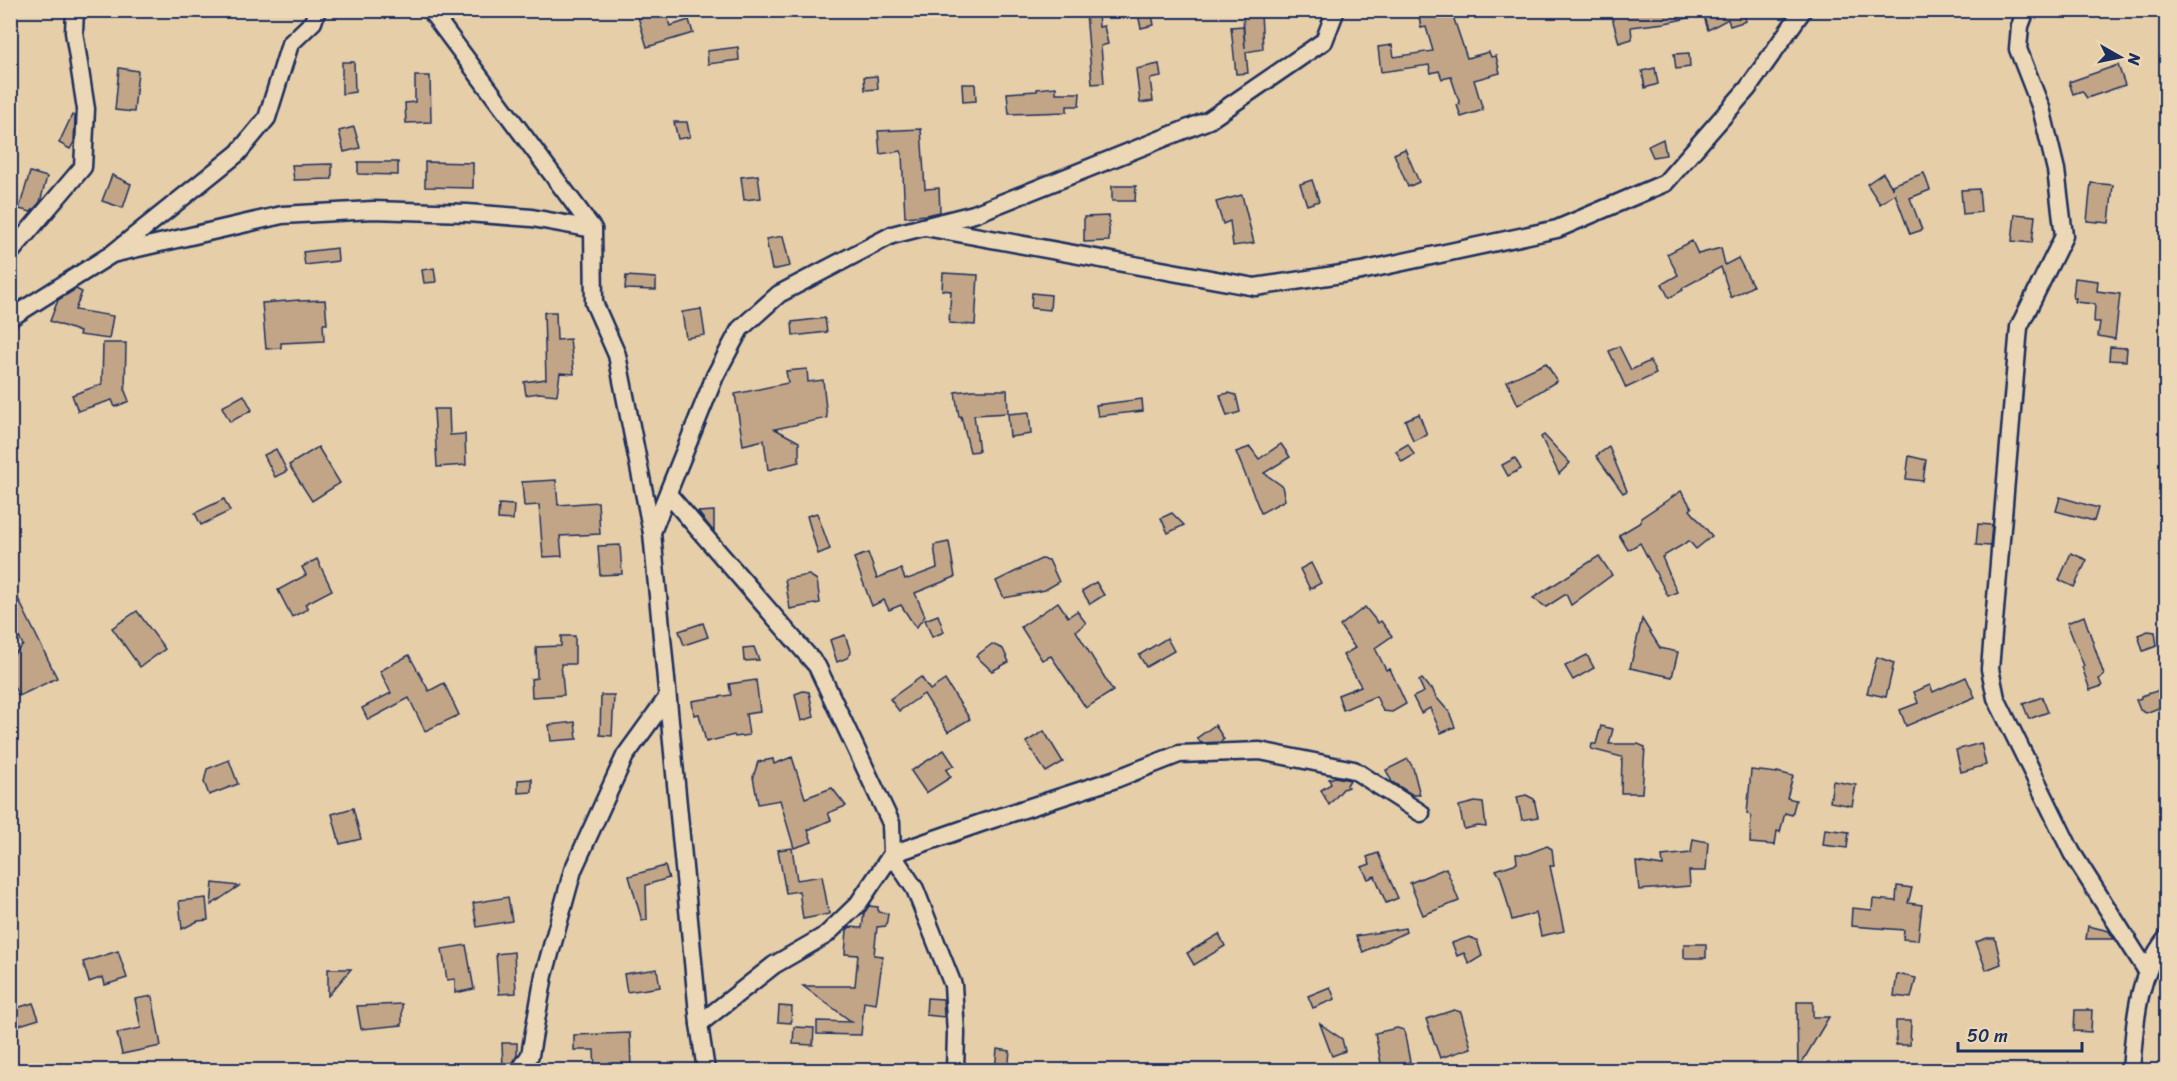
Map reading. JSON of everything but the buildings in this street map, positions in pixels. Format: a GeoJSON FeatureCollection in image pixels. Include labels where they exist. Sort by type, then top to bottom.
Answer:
{"type":"FeatureCollection","features":[{"type":"Feature","properties":{"kind":"street"},"geometry":{"type":"LineString","coordinates":[[10,253],[83,167],[86,109],[74,32],[75,10]]}},
{"type":"Feature","properties":{"kind":"street"},"geometry":{"type":"LineString","coordinates":[[10,318],[112,254],[238,153],[267,118],[290,44],[315,16],[326,10]]}},
{"type":"Feature","properties":{"kind":"street"},"geometry":{"type":"LineString","coordinates":[[430,10],[592,229],[594,303],[617,355],[652,533],[699,1024],[706,1071]]}},
{"type":"Feature","properties":{"kind":"street"},"geometry":{"type":"LineString","coordinates":[[652,533],[715,376],[740,329],[779,294],[892,235],[974,214],[1209,120],[1324,41],[1336,10]]}},
{"type":"Feature","properties":{"kind":"street"},"geometry":{"type":"LineString","coordinates":[[926,227],[1255,287],[1361,271],[1557,229],[1665,183],[1748,88],[1803,10]]}},
{"type":"Feature","properties":{"kind":"street"},"geometry":{"type":"LineString","coordinates":[[2026,10],[2020,26],[2018,49],[2040,108],[2056,170],[2064,236],[2019,327],[1990,669],[1996,698],[2072,853],[2147,971]]}},
{"type":"Feature","properties":{"kind":"street"},"geometry":{"type":"LineString","coordinates":[[112,254],[282,215],[374,210],[532,218],[592,229]]}},
{"type":"Feature","properties":{"kind":"street"},"geometry":{"type":"LineString","coordinates":[[668,494],[817,666],[891,823],[892,854],[915,889],[952,985],[956,1034],[955,1071]]}},
{"type":"Feature","properties":{"kind":"street"},"geometry":{"type":"LineString","coordinates":[[520,1071],[530,1055],[544,975],[573,870],[625,756],[667,698]]}},
{"type":"Feature","properties":{"kind":"street"},"geometry":{"type":"LineString","coordinates":[[699,1024],[774,965],[826,936],[858,904],[892,854],[1113,780],[1179,754],[1260,751],[1354,770],[1421,813]]}},
{"type":"Feature","properties":{"kind":"street"},"geometry":{"type":"LineString","coordinates":[[2131,1071],[2137,1002],[2147,971],[2166,939]]}}]}
